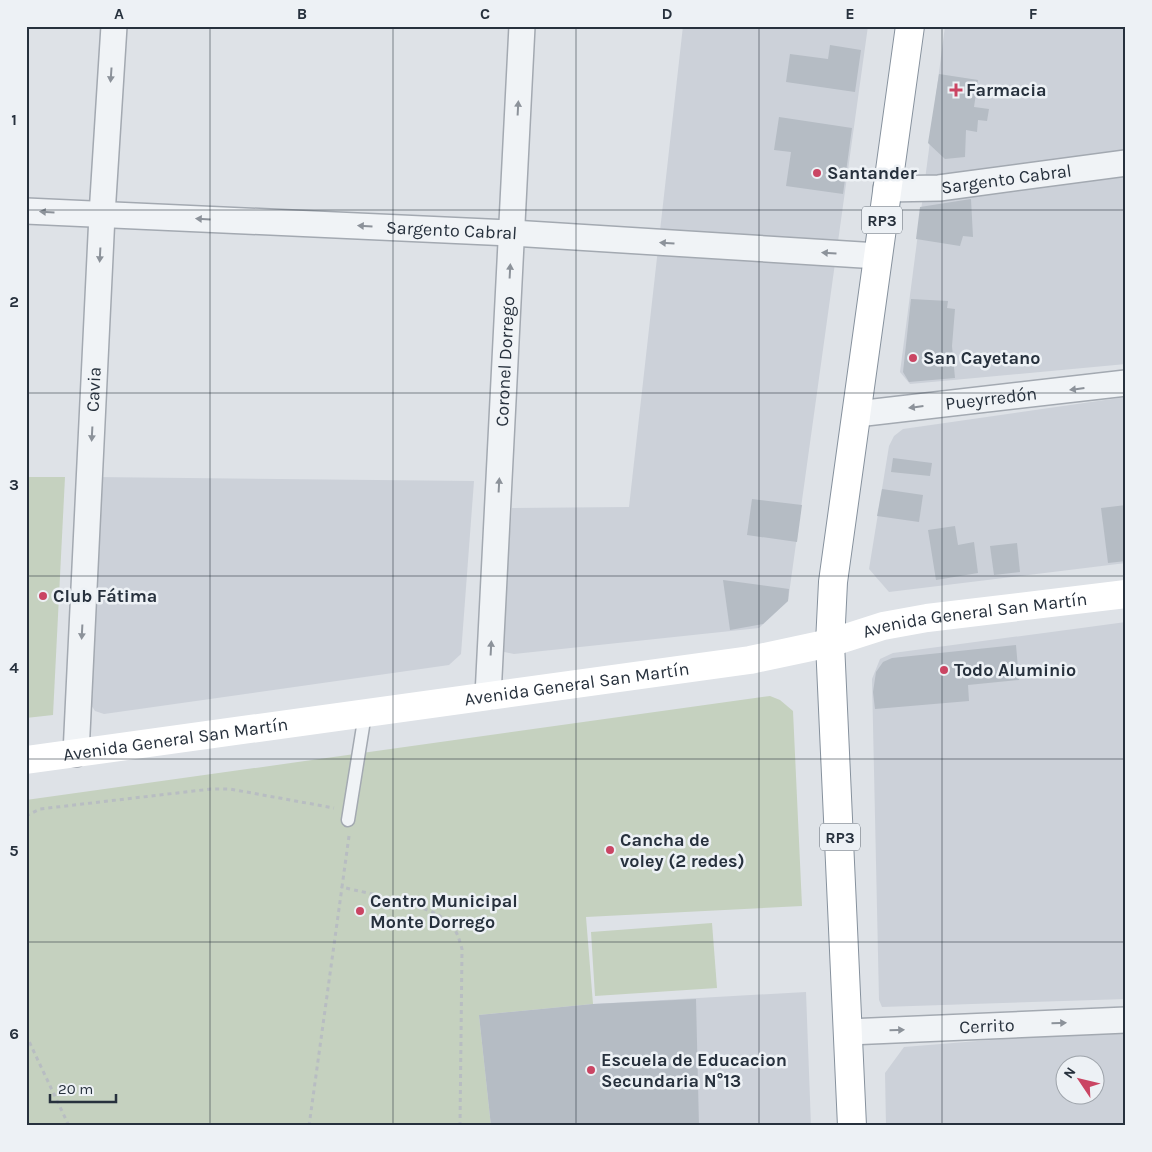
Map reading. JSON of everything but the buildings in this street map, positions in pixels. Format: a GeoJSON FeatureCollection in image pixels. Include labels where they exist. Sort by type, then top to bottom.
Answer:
{"type":"FeatureCollection","features":[{"type":"Feature","properties":{"kind":"main road","name":"RP3"},"geometry":{"type":"LineString","coordinates":[[852,1126],[830,643],[833,582],[886,188],[910,26]]}},
{"type":"Feature","properties":{"kind":"main road","name":"Avenida General San Martín"},"geometry":{"type":"LineString","coordinates":[[26,760],[750,660],[830,643],[883,626],[927,618],[1126,594]]}},
{"type":"Feature","properties":{"kind":"street","name":"Cavia"},"geometry":{"type":"LineString","coordinates":[[76,754],[102,215],[114,26]]}},
{"type":"Feature","properties":{"kind":"street","name":"Coronel Dorrego"},"geometry":{"type":"LineString","coordinates":[[488,696],[522,26]]}},
{"type":"Feature","properties":{"kind":"street","name":"Sargento Cabral"},"geometry":{"type":"LineString","coordinates":[[886,188],[939,188],[1126,163]]}},
{"type":"Feature","properties":{"kind":"street","name":"Sargento Cabral"},"geometry":{"type":"LineString","coordinates":[[26,211],[512,233],[878,256]]}},
{"type":"Feature","properties":{"kind":"street","name":"Pueyrredón"},"geometry":{"type":"LineString","coordinates":[[857,414],[1126,383]]}},
{"type":"Feature","properties":{"kind":"street","name":"Cerrito"},"geometry":{"type":"LineString","coordinates":[[848,1032],[1126,1020]]}},
{"type":"Feature","properties":{"kind":"lane"},"geometry":{"type":"LineString","coordinates":[[348,820],[366,714]]}},
{"type":"Feature","properties":{"kind":"path"},"geometry":{"type":"LineString","coordinates":[[26,816],[40,809],[211,788],[230,789],[337,808],[348,820],[349,834],[309,1126]]}},
{"type":"Feature","properties":{"kind":"path"},"geometry":{"type":"LineString","coordinates":[[342,887],[431,911],[449,922],[458,934],[462,949],[460,1126]]}},
{"type":"Feature","properties":{"kind":"path"},"geometry":{"type":"LineString","coordinates":[[26,1035],[69,1126]]}},
{"type":"Feature","properties":{"kind":"shaded area"},"geometry":{"type":"Polygon","coordinates":[[[683,26],[868,26],[788,601],[759,628],[514,654],[500,651],[512,508],[629,507],[683,26]]]}},
{"type":"Feature","properties":{"kind":"shaded area"},"geometry":{"type":"Polygon","coordinates":[[[945,26],[1126,26],[1126,364],[910,384],[900,372],[945,26]]]}},
{"type":"Feature","properties":{"kind":"shaded area"},"geometry":{"type":"Polygon","coordinates":[[[1126,397],[1126,563],[889,592],[869,569],[889,446],[894,436],[903,429],[1126,397]]]}},
{"type":"Feature","properties":{"kind":"shaded area"},"geometry":{"type":"Polygon","coordinates":[[[94,477],[474,481],[461,654],[449,665],[104,714],[95,711],[91,705],[94,477]]]}},
{"type":"Feature","properties":{"kind":"shaded area"},"geometry":{"type":"Polygon","coordinates":[[[1126,622],[1126,999],[882,1007],[879,1000],[872,679],[880,659],[893,653],[1126,622]]]}},
{"type":"Feature","properties":{"kind":"shaded area","name":"Escuela de Educacion Secundaria N°13"},"geometry":{"type":"Polygon","coordinates":[[[806,992],[811,1126],[491,1126],[479,1015],[593,1004],[806,992]]]}},
{"type":"Feature","properties":{"kind":"shaded area"},"geometry":{"type":"Polygon","coordinates":[[[1126,1032],[1126,1126],[886,1126],[885,1073],[904,1047],[1041,1036],[1126,1032]]]}},
{"type":"Feature","properties":{"kind":"green space","name":"Club Fátima"},"geometry":{"type":"Polygon","coordinates":[[[26,477],[65,477],[53,715],[26,718],[26,477]]]}},
{"type":"Feature","properties":{"kind":"green space","name":"Centro Municipal Monte Dorrego"},"geometry":{"type":"Polygon","coordinates":[[[770,696],[780,700],[793,711],[802,906],[586,917],[593,1004],[479,1015],[491,1126],[26,1126],[26,800],[770,696]]]}},
{"type":"Feature","properties":{"kind":"green space"},"geometry":{"type":"Polygon","coordinates":[[[712,923],[717,988],[595,996],[591,932],[712,923]]]}},
{"type":"Feature","properties":{"kind":"place","name":"Farmacia"},"geometry":{"type":"Point","coordinates":[956,90]}},
{"type":"Feature","properties":{"kind":"place","name":"Santander"},"geometry":{"type":"Point","coordinates":[817,173]}},
{"type":"Feature","properties":{"kind":"place","name":"San Cayetano"},"geometry":{"type":"Point","coordinates":[913,358]}},
{"type":"Feature","properties":{"kind":"place","name":"Club Fátima"},"geometry":{"type":"Point","coordinates":[43,596]}},
{"type":"Feature","properties":{"kind":"place","name":"Todo Aluminio"},"geometry":{"type":"Point","coordinates":[944,670]}},
{"type":"Feature","properties":{"kind":"place","name":"Cancha de voley (2 redes)"},"geometry":{"type":"Point","coordinates":[610,850]}},
{"type":"Feature","properties":{"kind":"place","name":"Centro Municipal Monte Dorrego"},"geometry":{"type":"Point","coordinates":[360,911]}},
{"type":"Feature","properties":{"kind":"place","name":"Escuela de Educacion Secundaria N°13"},"geometry":{"type":"Point","coordinates":[591,1070]}}]}
